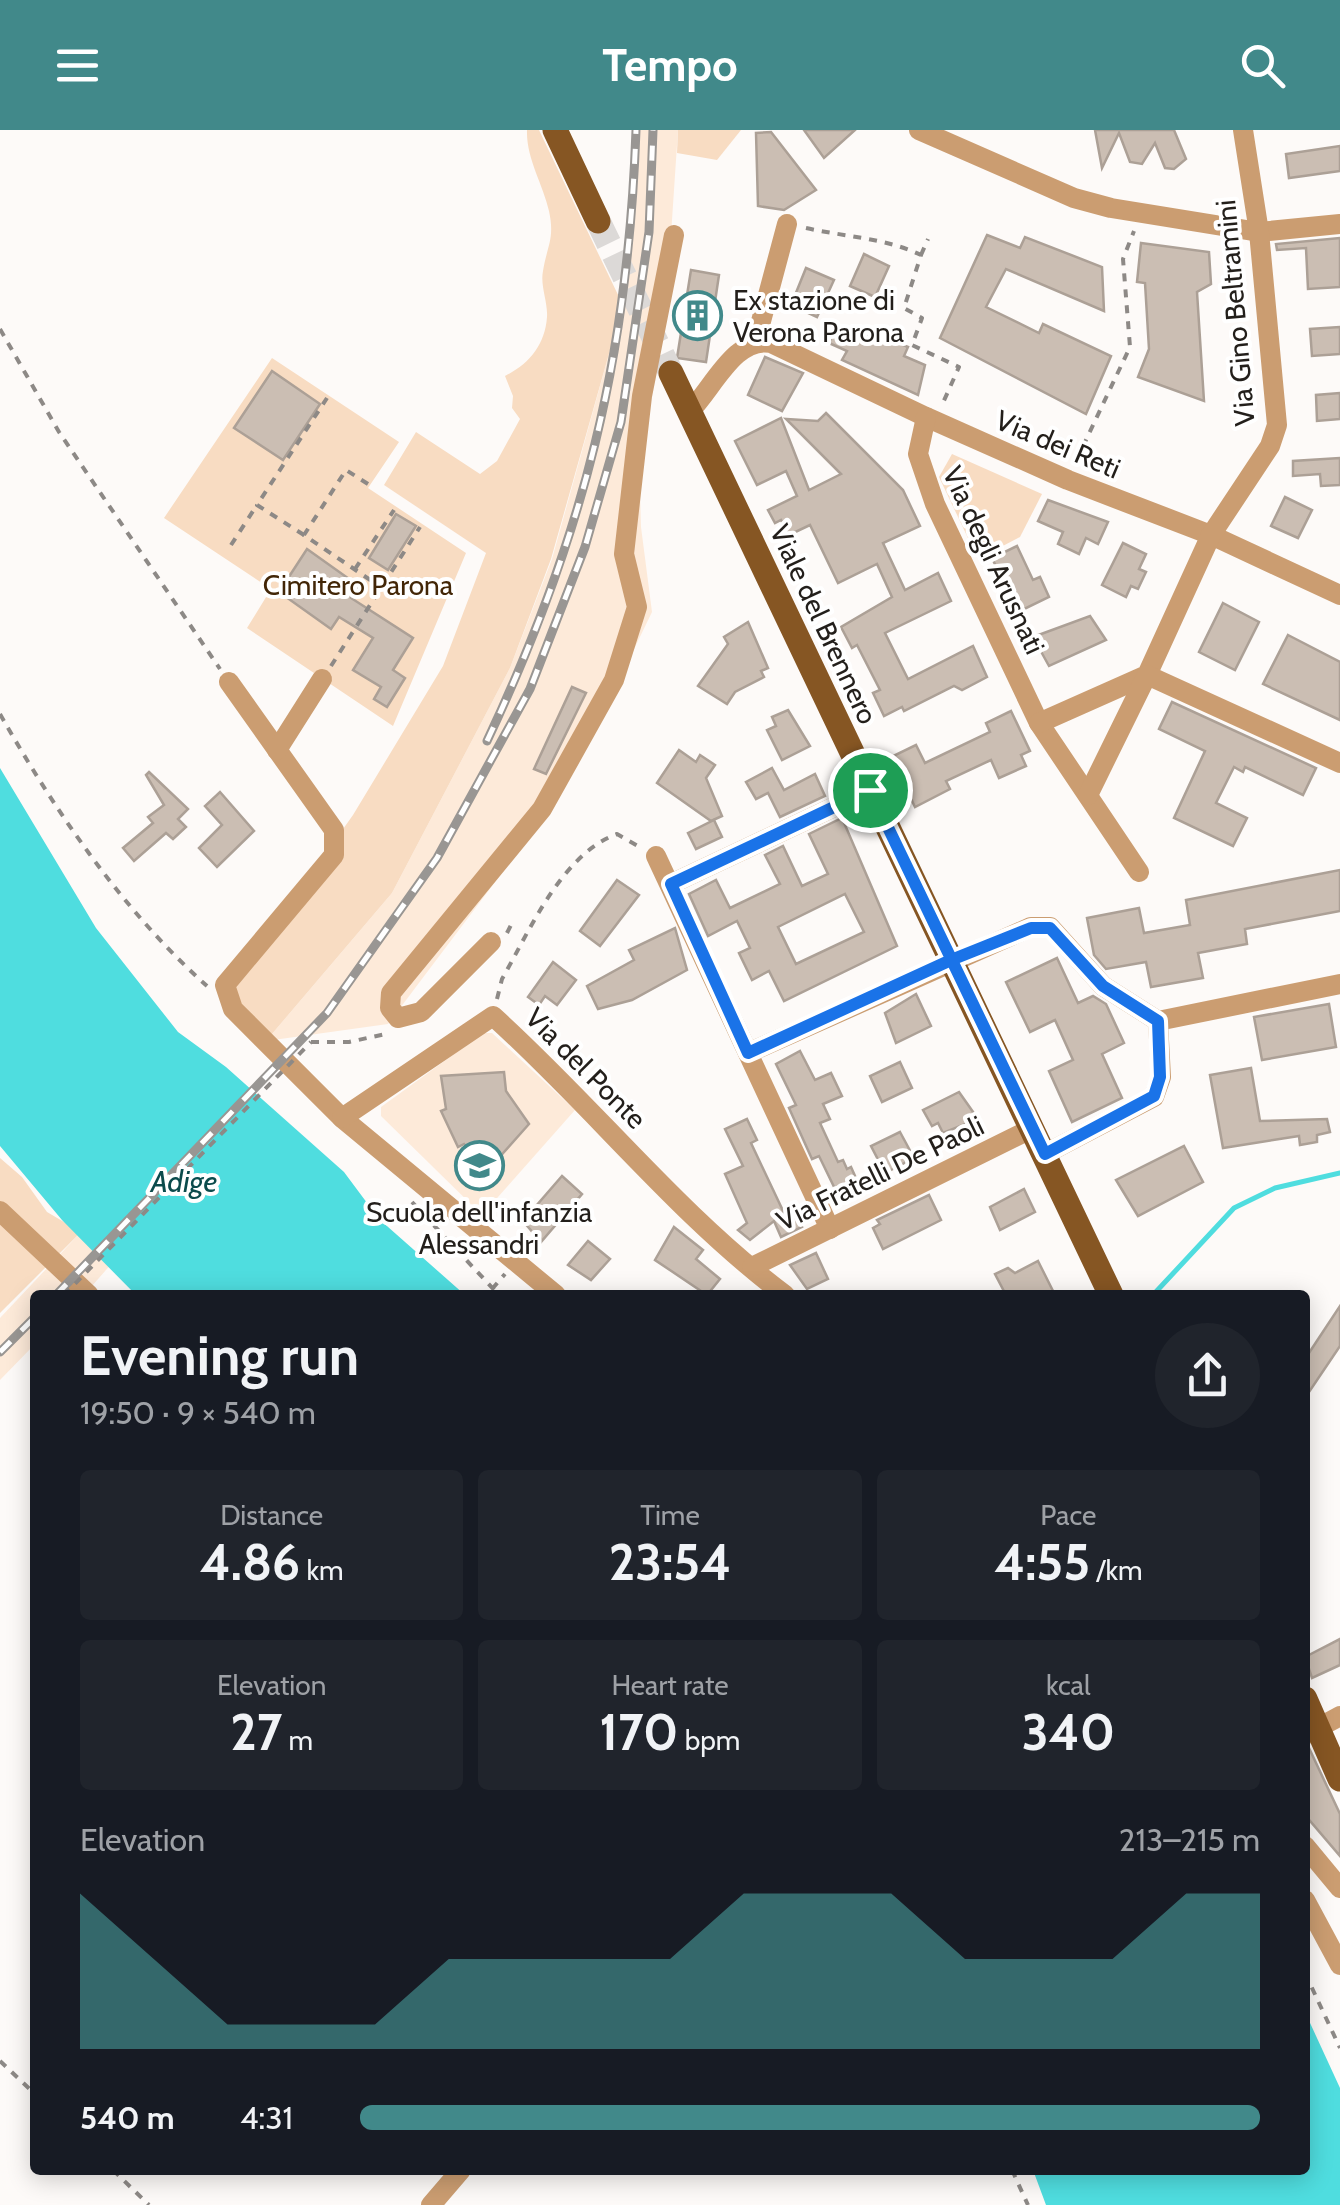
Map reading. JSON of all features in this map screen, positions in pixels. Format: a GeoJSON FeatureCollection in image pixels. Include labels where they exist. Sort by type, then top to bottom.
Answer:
{"type":"FeatureCollection","features":[{"type":"Feature","properties":{"kind":"main road"},"geometry":{"type":"LineString","coordinates":[[555,130],[598,221]]}},
{"type":"Feature","properties":{"kind":"main road","name":"Viale del Brennero"},"geometry":{"type":"LineString","coordinates":[[671,372],[1108,1290]]}},
{"type":"Feature","properties":{"kind":"main road"},"geometry":{"type":"LineString","coordinates":[[1321,1726],[1340,1779]]}},
{"type":"Feature","properties":{"kind":"street"},"geometry":{"type":"LineString","coordinates":[[919,130],[1074,198],[1259,232],[1340,224]]}},
{"type":"Feature","properties":{"kind":"street","name":"Via Gino Beltramini"},"geometry":{"type":"LineString","coordinates":[[1211,535],[1270,446],[1277,425],[1259,232],[1243,130]]}},
{"type":"Feature","properties":{"kind":"street"},"geometry":{"type":"LineString","coordinates":[[690,411],[734,357],[756,340],[787,224]]}},
{"type":"Feature","properties":{"kind":"street"},"geometry":{"type":"LineString","coordinates":[[490,942],[421,1012],[398,1018],[390,1008],[391,993],[542,809],[614,680],[638,607],[624,554],[642,396],[674,234]]}},
{"type":"Feature","properties":{"kind":"street","name":"Via dei Reti"},"geometry":{"type":"LineString","coordinates":[[756,340],[771,342],[933,413],[1068,480],[1211,535],[1340,595]]}},
{"type":"Feature","properties":{"kind":"street","name":"Via degli Arusnati"},"geometry":{"type":"LineString","coordinates":[[933,413],[918,454],[922,475],[1039,723],[1140,872]]}},
{"type":"Feature","properties":{"kind":"street"},"geometry":{"type":"LineString","coordinates":[[1088,795],[1211,535]]}},
{"type":"Feature","properties":{"kind":"street"},"geometry":{"type":"LineString","coordinates":[[1039,723],[1147,675],[1340,764]]}},
{"type":"Feature","properties":{"kind":"street"},"geometry":{"type":"LineString","coordinates":[[278,750],[322,678]]}},
{"type":"Feature","properties":{"kind":"street"},"geometry":{"type":"LineString","coordinates":[[229,682],[334,830],[334,855],[236,966],[224,985],[233,1009],[342,1118],[550,1290]]}},
{"type":"Feature","properties":{"kind":"street"},"geometry":{"type":"LineString","coordinates":[[671,884],[870,790]]}},
{"type":"Feature","properties":{"kind":"street"},"geometry":{"type":"LineString","coordinates":[[656,856],[830,1229]]}},
{"type":"Feature","properties":{"kind":"street"},"geometry":{"type":"LineString","coordinates":[[748,1053],[951,960],[1031,928],[1050,928],[1103,986],[1158,1021],[1340,984]]}},
{"type":"Feature","properties":{"kind":"street","name":"Via del Ponte"},"geometry":{"type":"LineString","coordinates":[[342,1118],[493,1016],[567,1083],[663,1188],[779,1290]]}},
{"type":"Feature","properties":{"kind":"street"},"geometry":{"type":"LineString","coordinates":[[1045,1154],[1154,1096],[1160,1077],[1158,1021]]}},
{"type":"Feature","properties":{"kind":"street","name":"Via Fratelli De Paoli"},"geometry":{"type":"LineString","coordinates":[[752,1267],[1033,1128]]}},
{"type":"Feature","properties":{"kind":"street"},"geometry":{"type":"LineString","coordinates":[[0,1210],[83,1290]]}},
{"type":"Feature","properties":{"kind":"street"},"geometry":{"type":"LineString","coordinates":[[1310,1852],[1340,1888]]}},
{"type":"Feature","properties":{"kind":"street"},"geometry":{"type":"LineString","coordinates":[[1310,1909],[1340,1965]]}},
{"type":"Feature","properties":{"kind":"street"},"geometry":{"type":"LineString","coordinates":[[431,2205],[457,2175]]}},
{"type":"Feature","properties":{"kind":"path"},"geometry":{"type":"LineString","coordinates":[[1068,480],[1130,347],[1124,259],[1142,212]]}},
{"type":"Feature","properties":{"kind":"path"},"geometry":{"type":"LineString","coordinates":[[787,224],[877,244],[892,240],[921,254]]}},
{"type":"Feature","properties":{"kind":"path"},"geometry":{"type":"LineString","coordinates":[[928,239],[904,308],[922,318],[912,345],[960,366],[933,413]]}},
{"type":"Feature","properties":{"kind":"path"},"geometry":{"type":"LineString","coordinates":[[0,329],[60,432],[229,682]]}},
{"type":"Feature","properties":{"kind":"path"},"geometry":{"type":"LineString","coordinates":[[231,545],[327,398]]}},
{"type":"Feature","properties":{"kind":"path"},"geometry":{"type":"LineString","coordinates":[[304,536],[346,470],[368,484]]}},
{"type":"Feature","properties":{"kind":"path"},"geometry":{"type":"LineString","coordinates":[[258,504],[382,588]]}},
{"type":"Feature","properties":{"kind":"path"},"geometry":{"type":"LineString","coordinates":[[355,570],[394,510]]}},
{"type":"Feature","properties":{"kind":"path"},"geometry":{"type":"LineString","coordinates":[[322,678],[420,527]]}},
{"type":"Feature","properties":{"kind":"path"},"geometry":{"type":"LineString","coordinates":[[0,714],[66,820],[114,883],[198,978],[233,1009]]}},
{"type":"Feature","properties":{"kind":"path"},"geometry":{"type":"LineString","coordinates":[[493,1016],[502,979],[520,946],[575,862],[595,842],[617,834],[656,856]]}},
{"type":"Feature","properties":{"kind":"path"},"geometry":{"type":"LineString","coordinates":[[69,1290],[311,1042]]}},
{"type":"Feature","properties":{"kind":"path"},"geometry":{"type":"LineString","coordinates":[[410,1201],[494,1290]]}},
{"type":"Feature","properties":{"kind":"path"},"geometry":{"type":"LineString","coordinates":[[1310,1983],[1340,2048]]}},
{"type":"Feature","properties":{"kind":"path"},"geometry":{"type":"LineString","coordinates":[[0,2061],[30,2089]]}},
{"type":"Feature","properties":{"kind":"path"},"geometry":{"type":"LineString","coordinates":[[118,2175],[149,2205]]}},
{"type":"Feature","properties":{"kind":"path"},"geometry":{"type":"LineString","coordinates":[[1014,2175],[1028,2205]]}},
{"type":"Feature","properties":{"kind":"shaded area"},"geometry":{"type":"Polygon","coordinates":[[[635,130],[678,130],[671,235],[638,415],[641,527],[652,612],[591,738],[545,816],[388,1024],[266,1041],[392,893],[510,668],[552,559],[612,343],[628,231],[635,130]]]}},
{"type":"Feature","properties":{"kind":"shaded area","name":"Scuola dell'infanzia Alessandri"},"geometry":{"type":"Polygon","coordinates":[[[483,1033],[492,1033],[575,1110],[482,1215],[381,1116],[381,1107],[483,1033]]]}},
{"type":"Feature","properties":{"kind":"shaded area"},"geometry":{"type":"Polygon","coordinates":[[[81,1232],[113,1262],[88,1290],[30,1290],[30,1349],[0,1380],[0,1318],[81,1232]]]}},
{"type":"Feature","properties":{"kind":"green space"},"geometry":{"type":"Polygon","coordinates":[[[527,130],[539,130],[620,299],[612,343],[551,559],[510,668],[392,893],[266,1041],[226,1001],[238,977],[353,815],[443,666],[486,553],[384,485],[416,432],[480,474],[497,461],[520,419],[512,408],[513,396],[505,376],[528,359],[546,327],[542,277],[551,229],[529,151],[527,130]]]}},
{"type":"Feature","properties":{"kind":"green space"},"geometry":{"type":"Polygon","coordinates":[[[678,130],[741,130],[717,160],[677,153],[678,130]]]}},
{"type":"Feature","properties":{"kind":"green space","name":"Cimitero Parona"},"geometry":{"type":"Polygon","coordinates":[[[272,358],[399,442],[368,488],[466,553],[393,726],[247,628],[271,589],[164,518],[272,358]]]}},
{"type":"Feature","properties":{"kind":"green space"},"geometry":{"type":"Polygon","coordinates":[[[952,454],[1042,494],[1020,537],[978,559],[939,477],[952,454]]]}},
{"type":"Feature","properties":{"kind":"green space"},"geometry":{"type":"Polygon","coordinates":[[[0,1158],[22,1177],[47,1212],[81,1232],[0,1313],[0,1158]]]}},
{"type":"Feature","properties":{"kind":"water","name":"Adige"},"geometry":{"type":"Polygon","coordinates":[[[0,768],[96,928],[178,1032],[226,1067],[344,1172],[379,1219],[459,1290],[131,1290],[62,1220],[0,1146],[0,768]]]}},
{"type":"Feature","properties":{"kind":"water"},"geometry":{"type":"Polygon","coordinates":[[[1310,2023],[1340,2088],[1340,2205],[1046,2205],[1035,2175],[1310,2175],[1310,2023]]]}},
{"type":"Feature","properties":{"kind":"building"},"geometry":{"type":"Polygon","coordinates":[[[804,130],[855,130],[824,158],[804,130]]]}},
{"type":"Feature","properties":{"kind":"building"},"geometry":{"type":"Polygon","coordinates":[[[1095,130],[1174,130],[1186,159],[1174,169],[1165,168],[1155,143],[1142,164],[1130,162],[1119,133],[1102,168],[1095,130]]]}},
{"type":"Feature","properties":{"kind":"building"},"geometry":{"type":"Polygon","coordinates":[[[771,132],[816,190],[784,210],[758,206],[756,133],[771,132]]]}},
{"type":"Feature","properties":{"kind":"building"},"geometry":{"type":"Polygon","coordinates":[[[1340,146],[1340,171],[1289,178],[1286,154],[1340,146]]]}},
{"type":"Feature","properties":{"kind":"building"},"geometry":{"type":"Polygon","coordinates":[[[987,235],[1020,248],[1025,237],[1102,267],[1104,311],[1006,269],[986,307],[1039,333],[1043,324],[1111,356],[1086,414],[940,338],[987,235]]]}},
{"type":"Feature","properties":{"kind":"building"},"geometry":{"type":"Polygon","coordinates":[[[1340,238],[1340,287],[1308,289],[1306,248],[1277,250],[1276,244],[1340,238]]]}},
{"type":"Feature","properties":{"kind":"building"},"geometry":{"type":"Polygon","coordinates":[[[1141,243],[1209,252],[1211,284],[1197,292],[1204,401],[1138,377],[1149,349],[1145,283],[1137,282],[1141,243]]]}},
{"type":"Feature","properties":{"kind":"building"},"geometry":{"type":"Polygon","coordinates":[[[864,254],[889,266],[875,297],[850,286],[864,254]]]}},
{"type":"Feature","properties":{"kind":"building"},"geometry":{"type":"Polygon","coordinates":[[[806,268],[834,280],[817,317],[791,305],[806,268]]]}},
{"type":"Feature","properties":{"kind":"building","name":"Ex stazione di Verona Parona"},"geometry":{"type":"Polygon","coordinates":[[[691,270],[719,275],[706,362],[677,358],[691,270]]]}},
{"type":"Feature","properties":{"kind":"building"},"geometry":{"type":"Polygon","coordinates":[[[1340,327],[1340,354],[1312,356],[1310,329],[1340,327]]]}},
{"type":"Feature","properties":{"kind":"building"},"geometry":{"type":"Polygon","coordinates":[[[835,329],[865,343],[871,331],[908,347],[904,356],[925,365],[918,395],[842,360],[847,351],[829,343],[835,329]]]}},
{"type":"Feature","properties":{"kind":"building"},"geometry":{"type":"Polygon","coordinates":[[[765,357],[803,373],[782,411],[748,395],[765,357]]]}},
{"type":"Feature","properties":{"kind":"building"},"geometry":{"type":"Polygon","coordinates":[[[272,371],[320,404],[283,460],[234,428],[272,371]]]}},
{"type":"Feature","properties":{"kind":"building"},"geometry":{"type":"Polygon","coordinates":[[[1340,393],[1340,419],[1317,421],[1316,395],[1340,393]]]}},
{"type":"Feature","properties":{"kind":"building"},"geometry":{"type":"Polygon","coordinates":[[[826,413],[903,490],[920,526],[883,543],[905,590],[938,573],[951,601],[885,633],[908,679],[973,646],[987,677],[962,690],[954,686],[904,711],[902,707],[884,716],[873,693],[880,690],[857,645],[852,648],[841,627],[892,597],[877,564],[838,583],[810,525],[789,535],[781,520],[775,523],[768,510],[797,496],[786,471],[757,485],[735,441],[781,418],[809,490],[841,474],[786,419],[818,421],[826,413]]]}},
{"type":"Feature","properties":{"kind":"building"},"geometry":{"type":"Polygon","coordinates":[[[1340,458],[1340,485],[1321,486],[1320,474],[1293,476],[1293,461],[1340,458]]]}},
{"type":"Feature","properties":{"kind":"building"},"geometry":{"type":"Polygon","coordinates":[[[1285,497],[1312,510],[1298,538],[1271,526],[1285,497]]]}},
{"type":"Feature","properties":{"kind":"building"},"geometry":{"type":"Polygon","coordinates":[[[1048,500],[1108,522],[1098,544],[1086,538],[1079,554],[1058,544],[1063,532],[1038,521],[1048,500]]]}},
{"type":"Feature","properties":{"kind":"building"},"geometry":{"type":"Polygon","coordinates":[[[396,514],[416,526],[388,570],[369,558],[396,514]]]}},
{"type":"Feature","properties":{"kind":"building"},"geometry":{"type":"Polygon","coordinates":[[[1123,543],[1146,554],[1139,569],[1146,572],[1138,589],[1131,586],[1126,597],[1102,585],[1123,543]]]}},
{"type":"Feature","properties":{"kind":"building"},"geometry":{"type":"Polygon","coordinates":[[[1017,546],[1033,580],[1040,577],[1049,597],[1018,612],[992,558],[1017,546]]]}},
{"type":"Feature","properties":{"kind":"building"},"geometry":{"type":"Polygon","coordinates":[[[307,549],[359,586],[351,598],[413,638],[393,670],[405,678],[387,707],[374,699],[381,687],[353,670],[373,638],[339,617],[331,629],[279,592],[307,549]]]}},
{"type":"Feature","properties":{"kind":"building"},"geometry":{"type":"Polygon","coordinates":[[[1223,603],[1259,622],[1235,670],[1199,652],[1223,603]]]}},
{"type":"Feature","properties":{"kind":"building"},"geometry":{"type":"Polygon","coordinates":[[[1090,616],[1106,640],[1049,666],[1033,637],[1090,616]]]}},
{"type":"Feature","properties":{"kind":"building"},"geometry":{"type":"Polygon","coordinates":[[[748,622],[768,668],[761,671],[764,677],[735,692],[727,704],[698,686],[728,644],[724,637],[748,622]]]}},
{"type":"Feature","properties":{"kind":"building"},"geometry":{"type":"Polygon","coordinates":[[[1288,635],[1340,662],[1340,720],[1263,684],[1288,635]]]}},
{"type":"Feature","properties":{"kind":"building"},"geometry":{"type":"Polygon","coordinates":[[[572,687],[586,693],[546,774],[534,769],[572,687]]]}},
{"type":"Feature","properties":{"kind":"building"},"geometry":{"type":"Polygon","coordinates":[[[1172,702],[1316,768],[1303,795],[1245,767],[1243,772],[1234,767],[1216,803],[1247,818],[1233,846],[1174,818],[1205,751],[1159,729],[1172,702]]]}},
{"type":"Feature","properties":{"kind":"building"},"geometry":{"type":"Polygon","coordinates":[[[788,710],[810,746],[782,760],[767,730],[776,726],[772,717],[788,710]]]}},
{"type":"Feature","properties":{"kind":"building"},"geometry":{"type":"Polygon","coordinates":[[[1011,711],[1030,751],[1021,755],[1026,766],[999,778],[991,760],[946,781],[950,789],[915,807],[891,757],[916,745],[925,763],[990,732],[986,723],[1011,711]]]}},
{"type":"Feature","properties":{"kind":"building"},"geometry":{"type":"Polygon","coordinates":[[[679,750],[696,762],[700,755],[715,765],[706,778],[722,816],[711,821],[657,783],[679,750]]]}},
{"type":"Feature","properties":{"kind":"building"},"geometry":{"type":"Polygon","coordinates":[[[772,768],[784,790],[815,774],[825,796],[780,817],[768,793],[756,799],[746,782],[772,768]]]}},
{"type":"Feature","properties":{"kind":"building"},"geometry":{"type":"Polygon","coordinates":[[[149,772],[188,809],[178,819],[186,827],[173,839],[166,833],[134,861],[123,848],[153,823],[148,817],[164,805],[146,775],[149,772]]]}},
{"type":"Feature","properties":{"kind":"building"},"geometry":{"type":"Polygon","coordinates":[[[220,792],[254,831],[217,867],[199,848],[222,825],[205,806],[220,792]]]}},
{"type":"Feature","properties":{"kind":"building"},"geometry":{"type":"Polygon","coordinates":[[[842,818],[897,946],[784,1001],[769,971],[752,980],[739,953],[750,948],[737,921],[708,936],[689,894],[716,880],[730,908],[780,884],[765,855],[783,846],[802,886],[828,874],[809,834],[842,818]],[[845,894],[778,927],[796,964],[864,932],[845,894]]]}},
{"type":"Feature","properties":{"kind":"building"},"geometry":{"type":"Polygon","coordinates":[[[714,820],[722,837],[696,849],[688,833],[714,820]]]}},
{"type":"Feature","properties":{"kind":"building"},"geometry":{"type":"Polygon","coordinates":[[[1340,870],[1340,911],[1245,929],[1247,944],[1198,953],[1203,978],[1151,987],[1146,962],[1106,969],[1094,955],[1087,918],[1139,908],[1144,933],[1190,925],[1186,900],[1340,870]]]}},
{"type":"Feature","properties":{"kind":"building"},"geometry":{"type":"Polygon","coordinates":[[[617,880],[639,895],[600,946],[580,931],[617,880]]]}},
{"type":"Feature","properties":{"kind":"building"},"geometry":{"type":"Polygon","coordinates":[[[675,928],[687,970],[632,1000],[598,1009],[587,986],[634,960],[629,950],[675,928]]]}},
{"type":"Feature","properties":{"kind":"building"},"geometry":{"type":"Polygon","coordinates":[[[1057,958],[1078,1003],[1093,996],[1106,1004],[1124,1043],[1102,1054],[1122,1098],[1072,1122],[1049,1071],[1073,1060],[1055,1020],[1030,1032],[1006,982],[1057,958]]]}},
{"type":"Feature","properties":{"kind":"building"},"geometry":{"type":"Polygon","coordinates":[[[553,962],[576,980],[557,1005],[545,996],[539,1005],[528,997],[553,962]]]}},
{"type":"Feature","properties":{"kind":"building"},"geometry":{"type":"Polygon","coordinates":[[[916,994],[931,1026],[896,1043],[885,1013],[916,994]]]}},
{"type":"Feature","properties":{"kind":"building"},"geometry":{"type":"Polygon","coordinates":[[[1329,1004],[1336,1047],[1262,1060],[1254,1017],[1329,1004]]]}},
{"type":"Feature","properties":{"kind":"building"},"geometry":{"type":"Polygon","coordinates":[[[800,1051],[815,1080],[831,1073],[842,1096],[823,1104],[830,1119],[820,1123],[838,1162],[843,1160],[847,1169],[851,1167],[859,1185],[838,1195],[819,1156],[812,1159],[789,1108],[796,1105],[776,1064],[800,1051]]]}},
{"type":"Feature","properties":{"kind":"building"},"geometry":{"type":"Polygon","coordinates":[[[900,1062],[912,1088],[882,1102],[870,1076],[900,1062]]]}},
{"type":"Feature","properties":{"kind":"building"},"geometry":{"type":"Polygon","coordinates":[[[1251,1068],[1260,1121],[1327,1119],[1330,1132],[1317,1135],[1317,1142],[1300,1145],[1299,1136],[1223,1148],[1210,1075],[1251,1068]]]}},
{"type":"Feature","properties":{"kind":"building"},"geometry":{"type":"Polygon","coordinates":[[[504,1072],[506,1091],[529,1124],[488,1170],[464,1144],[458,1147],[441,1111],[446,1109],[441,1076],[504,1072]]]}},
{"type":"Feature","properties":{"kind":"building"},"geometry":{"type":"Polygon","coordinates":[[[959,1092],[978,1119],[943,1133],[938,1123],[932,1126],[923,1110],[959,1092]]]}},
{"type":"Feature","properties":{"kind":"building"},"geometry":{"type":"Polygon","coordinates":[[[747,1119],[757,1140],[751,1143],[784,1213],[777,1219],[795,1211],[802,1227],[781,1237],[774,1221],[750,1240],[738,1230],[747,1223],[725,1174],[743,1166],[725,1129],[747,1119]]]}},
{"type":"Feature","properties":{"kind":"building"},"geometry":{"type":"Polygon","coordinates":[[[900,1132],[914,1158],[885,1173],[871,1146],[900,1132]]]}},
{"type":"Feature","properties":{"kind":"building"},"geometry":{"type":"Polygon","coordinates":[[[1184,1146],[1203,1182],[1138,1216],[1116,1180],[1184,1146]]]}},
{"type":"Feature","properties":{"kind":"building"},"geometry":{"type":"Polygon","coordinates":[[[562,1176],[582,1194],[541,1242],[523,1221],[562,1176]]]}},
{"type":"Feature","properties":{"kind":"building"},"geometry":{"type":"Polygon","coordinates":[[[1024,1189],[1035,1212],[1000,1230],[990,1207],[1024,1189]]]}},
{"type":"Feature","properties":{"kind":"building"},"geometry":{"type":"Polygon","coordinates":[[[929,1195],[941,1220],[883,1249],[873,1228],[880,1224],[877,1220],[929,1195]]]}},
{"type":"Feature","properties":{"kind":"building"},"geometry":{"type":"Polygon","coordinates":[[[674,1227],[703,1250],[696,1259],[720,1279],[711,1290],[700,1290],[655,1260],[674,1227]]]}},
{"type":"Feature","properties":{"kind":"building"},"geometry":{"type":"Polygon","coordinates":[[[588,1241],[610,1259],[591,1280],[568,1265],[588,1241]]]}},
{"type":"Feature","properties":{"kind":"building"},"geometry":{"type":"Polygon","coordinates":[[[816,1253],[828,1279],[807,1289],[790,1265],[816,1253]]]}},
{"type":"Feature","properties":{"kind":"building"},"geometry":{"type":"Polygon","coordinates":[[[1038,1261],[1052,1290],[1003,1290],[995,1274],[1008,1268],[1015,1273],[1038,1261]]]}},
{"type":"Feature","properties":{"kind":"building"},"geometry":{"type":"Polygon","coordinates":[[[1340,1306],[1340,1346],[1310,1391],[1310,1351],[1340,1306]]]}},
{"type":"Feature","properties":{"kind":"building"},"geometry":{"type":"Polygon","coordinates":[[[1340,1639],[1340,1665],[1312,1678],[1310,1654],[1340,1639]]]}},
{"type":"Feature","properties":{"kind":"building"},"geometry":{"type":"Polygon","coordinates":[[[1310,1750],[1340,1814],[1340,1856],[1310,1821],[1310,1750]]]}},
{"type":"Feature","properties":{"kind":"waterway"},"geometry":{"type":"LineString","coordinates":[[1158,1290],[1234,1208],[1275,1188],[1340,1173]]}},
{"type":"Feature","properties":{"kind":"tunnel"},"geometry":{"type":"LineString","coordinates":[[598,221],[671,373]]}},
{"type":"Feature","properties":{"kind":"railway"},"geometry":{"type":"LineString","coordinates":[[487,741],[550,591],[595,444],[623,293],[636,130]]}},
{"type":"Feature","properties":{"kind":"railway"},"geometry":{"type":"LineString","coordinates":[[61,1290],[327,1013],[437,858],[530,689],[585,547],[621,422],[649,232],[653,130]]}},
{"type":"Feature","properties":{"kind":"railway"},"geometry":{"type":"LineString","coordinates":[[0,1352],[30,1322]]}},
{"type":"Feature","properties":{"kind":"place","name":"Ex stazione di Verona Parona"},"geometry":{"type":"Point","coordinates":[698,316]}},
{"type":"Feature","properties":{"kind":"place","name":"Scuola dell'infanzia Alessandri"},"geometry":{"type":"Point","coordinates":[479,1165]}},
{"type":"Feature","properties":{"kind":"route"},"geometry":{"type":"LineString","coordinates":[[870,790],[671,884],[748,1053],[951,960],[1031,928],[1050,928],[1103,986],[1158,1021],[1160,1077],[1154,1096],[1045,1154],[951,960],[870,790]]}}]}
